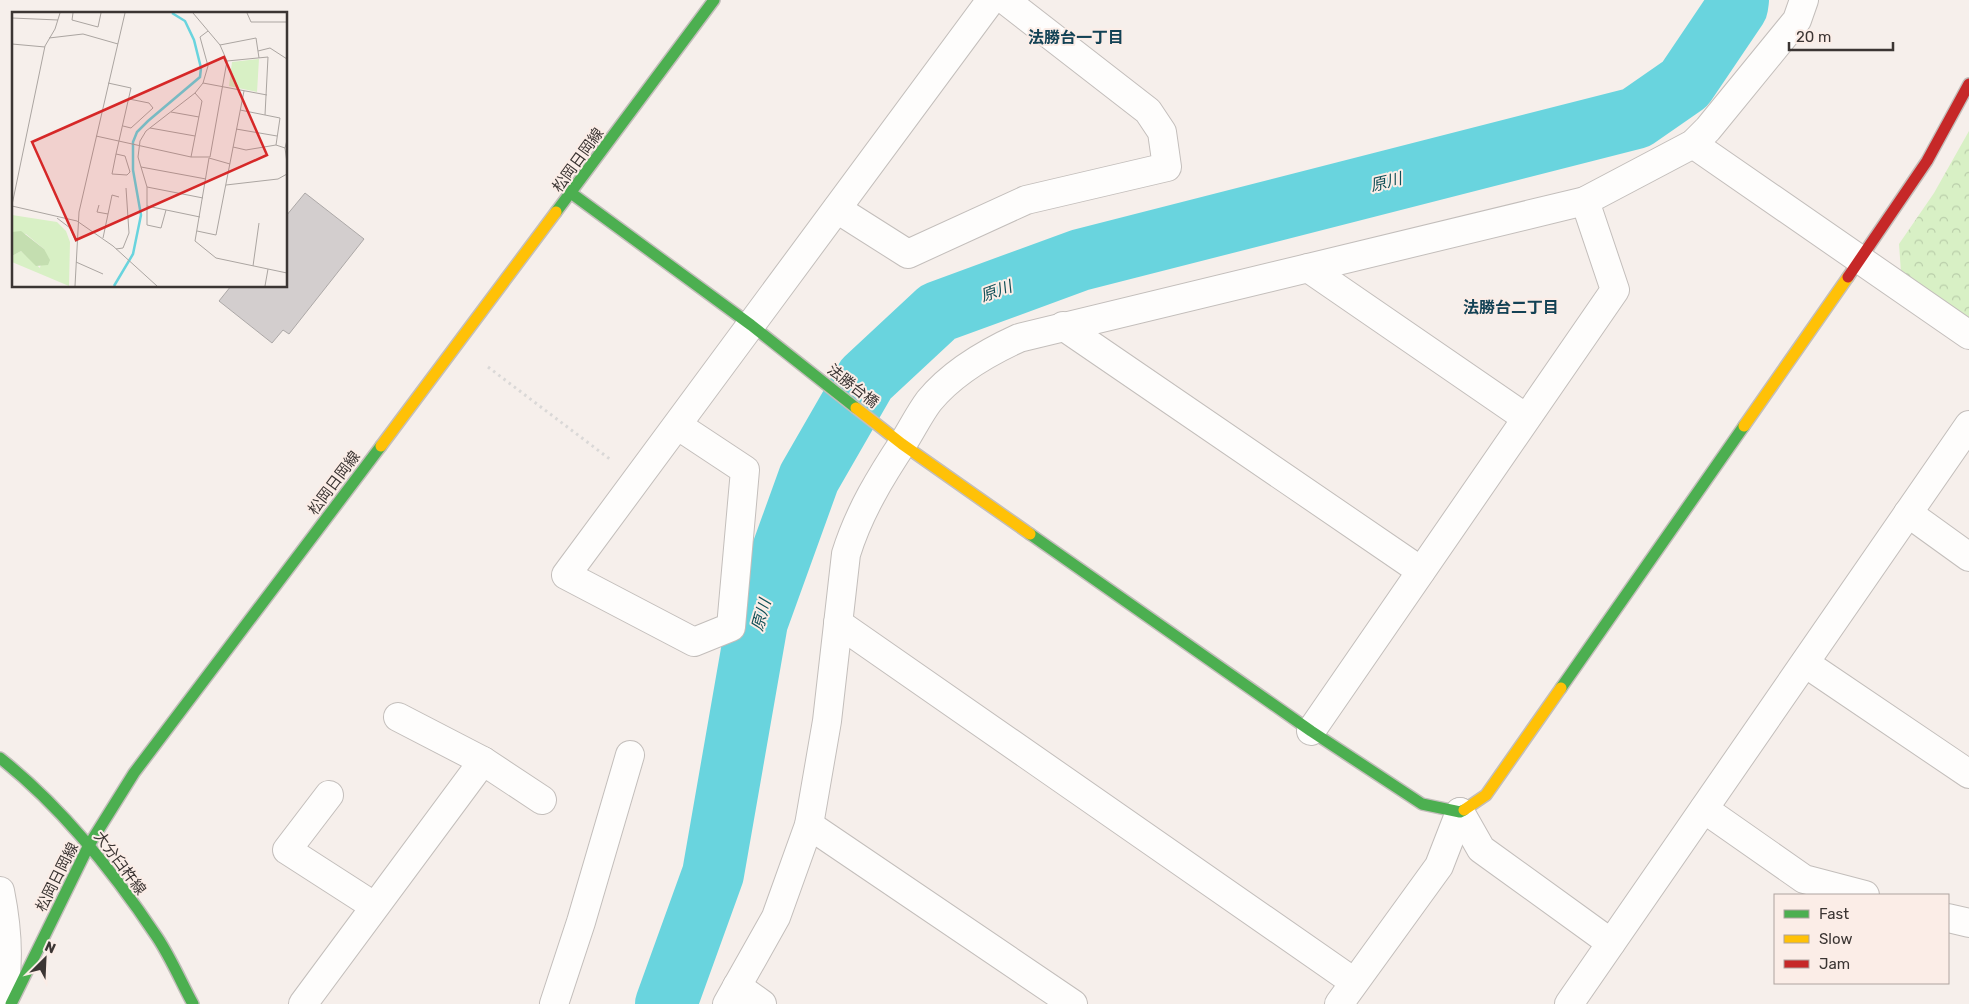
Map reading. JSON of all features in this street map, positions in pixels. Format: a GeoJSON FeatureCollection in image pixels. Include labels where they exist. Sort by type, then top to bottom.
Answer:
{"type":"FeatureCollection","features":[{"type":"Feature","properties":{"kind":"street","name":"松岡日岡線"},"geometry":{"type":"LineString","coordinates":[[11,1004],[89,845],[134,773],[714,0]]}},
{"type":"Feature","properties":{"kind":"street"},"geometry":{"type":"LineString","coordinates":[[677,425],[746,470],[731,627],[694,642],[566,576],[750,325],[991,0]]}},
{"type":"Feature","properties":{"kind":"street"},"geometry":{"type":"LineString","coordinates":[[837,208],[908,254],[1026,200],[1167,167],[1162,132],[1148,111],[1005,0]]}},
{"type":"Feature","properties":{"kind":"street"},"geometry":{"type":"LineString","coordinates":[[762,1004],[732,995],[776,918],[809,825],[827,721],[846,554],[853,530],[868,498],[929,402],[950,381],[995,349],[1019,338],[1584,201],[1693,144],[1708,129],[1797,20],[1804,0]]}},
{"type":"Feature","properties":{"kind":"street"},"geometry":{"type":"LineString","coordinates":[[1339,1004],[1439,866],[1460,812],[1486,796],[1860,260],[1927,161],[1969,84]]}},
{"type":"Feature","properties":{"kind":"street"},"geometry":{"type":"LineString","coordinates":[[1693,144],[1969,335]]}},
{"type":"Feature","properties":{"kind":"street","name":"法勝台橋"},"geometry":{"type":"LineString","coordinates":[[571,193],[750,325],[902,444],[1311,731],[1422,804],[1460,812]]}},
{"type":"Feature","properties":{"kind":"street"},"geometry":{"type":"LineString","coordinates":[[1311,731],[1615,290],[1584,201]]}},
{"type":"Feature","properties":{"kind":"street"},"geometry":{"type":"LineString","coordinates":[[1308,268],[1526,418]]}},
{"type":"Feature","properties":{"kind":"street"},"geometry":{"type":"LineString","coordinates":[[1063,326],[1421,572]]}},
{"type":"Feature","properties":{"kind":"street"},"geometry":{"type":"LineString","coordinates":[[1569,1004],[1969,426]]}},
{"type":"Feature","properties":{"kind":"street"},"geometry":{"type":"LineString","coordinates":[[1908,513],[1969,557]]}},
{"type":"Feature","properties":{"kind":"street"},"geometry":{"type":"LineString","coordinates":[[838,623],[1354,982]]}},
{"type":"Feature","properties":{"kind":"street"},"geometry":{"type":"LineString","coordinates":[[1805,663],[1969,774]]}},
{"type":"Feature","properties":{"kind":"street"},"geometry":{"type":"LineString","coordinates":[[398,717],[482,761],[542,800]]}},
{"type":"Feature","properties":{"kind":"street"},"geometry":{"type":"LineString","coordinates":[[554,1004],[581,922],[630,755]]}},
{"type":"Feature","properties":{"kind":"street","name":"大分臼杵線"},"geometry":{"type":"LineString","coordinates":[[0,758],[30,782],[89,845],[158,938],[193,1004]]}},
{"type":"Feature","properties":{"kind":"street"},"geometry":{"type":"LineString","coordinates":[[303,1004],[482,761]]}},
{"type":"Feature","properties":{"kind":"street"},"geometry":{"type":"LineString","coordinates":[[329,795],[287,850],[374,906]]}},
{"type":"Feature","properties":{"kind":"street"},"geometry":{"type":"LineString","coordinates":[[1704,809],[1804,879],[1861,894]]}},
{"type":"Feature","properties":{"kind":"street"},"geometry":{"type":"LineString","coordinates":[[1460,812],[1481,849],[1611,943]]}},
{"type":"Feature","properties":{"kind":"street"},"geometry":{"type":"LineString","coordinates":[[809,825],[1073,1004]]}},
{"type":"Feature","properties":{"kind":"street"},"geometry":{"type":"LineString","coordinates":[[0,890],[7,936],[4,993],[0,1004]]}},
{"type":"Feature","properties":{"kind":"street"},"geometry":{"type":"LineString","coordinates":[[1949,918],[1969,923]]}},
{"type":"Feature","properties":{"kind":"path"},"geometry":{"type":"LineString","coordinates":[[488,367],[587,442]]}},
{"type":"Feature","properties":{"kind":"green space"},"geometry":{"type":"Polygon","coordinates":[[[1969,131],[1969,319],[1901,272],[1899,244],[1934,193],[1969,131]]]}},
{"type":"Feature","properties":{"kind":"building"},"geometry":{"type":"Polygon","coordinates":[[[305,193],[364,239],[289,334],[283,330],[272,343],[219,301],[229,288],[288,288],[288,214],[305,193]]]}},
{"type":"Feature","properties":{"kind":"waterway","name":"原川"},"geometry":{"type":"LineString","coordinates":[[666,1004],[713,874],[757,622],[809,478],[866,379],[938,312],[1080,260],[1636,118],[1685,84],[1737,7],[1738,0]]}},
{"type":"Feature","properties":{"kind":"traffic: fast"},"geometry":{"type":"LineString","coordinates":[[556,212],[714,0]]}},
{"type":"Feature","properties":{"kind":"traffic: fast"},"geometry":{"type":"LineString","coordinates":[[571,193],[751,325],[856,408]]}},
{"type":"Feature","properties":{"kind":"traffic: fast"},"geometry":{"type":"LineString","coordinates":[[1561,688],[1744,426]]}},
{"type":"Feature","properties":{"kind":"traffic: fast"},"geometry":{"type":"LineString","coordinates":[[11,1004],[89,845],[134,773],[381,446]]}},
{"type":"Feature","properties":{"kind":"traffic: fast"},"geometry":{"type":"LineString","coordinates":[[1030,534],[1311,731],[1422,804],[1460,812],[1464,810]]}},
{"type":"Feature","properties":{"kind":"traffic: fast"},"geometry":{"type":"LineString","coordinates":[[0,758],[23,777],[65,819],[123,888],[157,937],[193,1004]]}},
{"type":"Feature","properties":{"kind":"traffic: slow"},"geometry":{"type":"LineString","coordinates":[[381,446],[556,212]]}},
{"type":"Feature","properties":{"kind":"traffic: slow"},"geometry":{"type":"LineString","coordinates":[[1744,426],[1848,277]]}},
{"type":"Feature","properties":{"kind":"traffic: slow"},"geometry":{"type":"LineString","coordinates":[[856,408],[902,444],[1030,534]]}},
{"type":"Feature","properties":{"kind":"traffic: slow"},"geometry":{"type":"LineString","coordinates":[[1464,810],[1486,795],[1561,688]]}},
{"type":"Feature","properties":{"kind":"traffic: jam"},"geometry":{"type":"LineString","coordinates":[[1848,277],[1927,161],[1969,84]]}},
{"type":"Feature","properties":{"kind":"district","name":"法勝台一丁目"},"geometry":{"type":"Point","coordinates":[1076,37]}},
{"type":"Feature","properties":{"kind":"district","name":"法勝台二丁目"},"geometry":{"type":"Point","coordinates":[1511,307]}}]}
